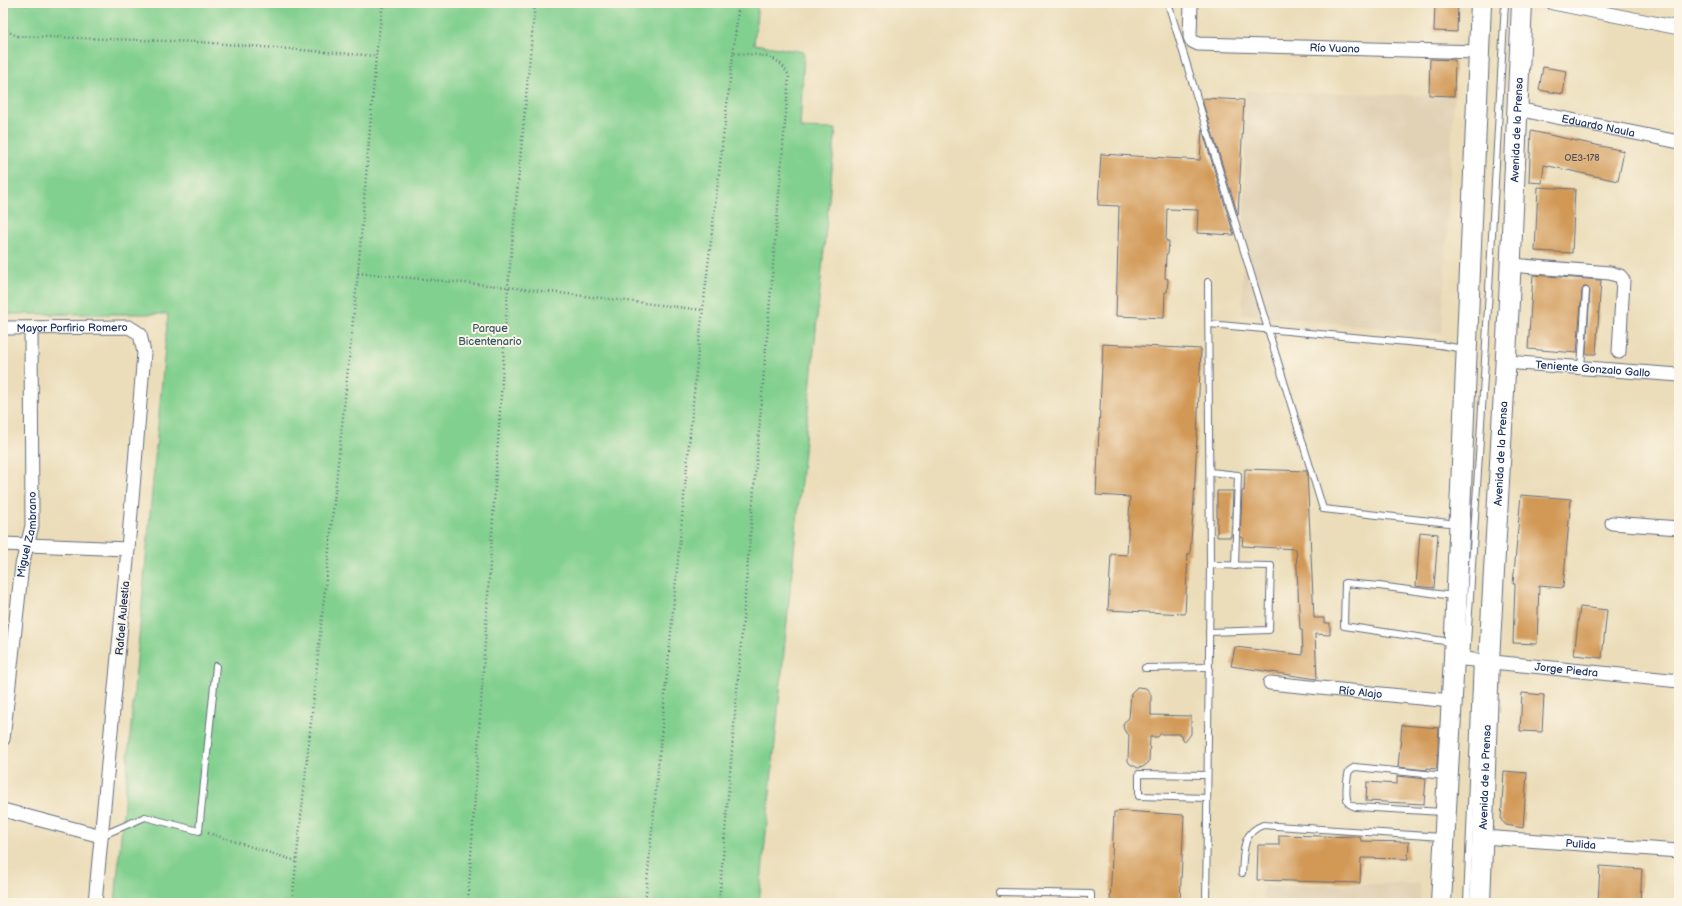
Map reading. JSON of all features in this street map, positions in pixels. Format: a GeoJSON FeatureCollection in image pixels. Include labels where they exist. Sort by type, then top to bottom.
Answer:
{"type":"FeatureCollection","features":[{"type":"Feature","properties":{"kind":"main road","name":"Avenida de la Prensa"},"geometry":{"type":"LineString","coordinates":[[1480,903],[1483,837],[1468,656],[1457,597],[1481,3]]}},
{"type":"Feature","properties":{"kind":"main road","name":"Avenida de la Prensa"},"geometry":{"type":"LineString","coordinates":[[1441,903],[1451,701],[1468,656],[1506,362],[1522,3]]}},
{"type":"Feature","properties":{"kind":"street","name":"Río Vuano"},"geometry":{"type":"LineString","coordinates":[[1191,3],[1190,37],[1192,41],[1198,44],[1478,52]]}},
{"type":"Feature","properties":{"kind":"street"},"geometry":{"type":"LineString","coordinates":[[1553,3],[1679,28]]}},
{"type":"Feature","properties":{"kind":"street","name":"Eduardo Naula"},"geometry":{"type":"LineString","coordinates":[[1518,109],[1679,142]]}},
{"type":"Feature","properties":{"kind":"street"},"geometry":{"type":"LineString","coordinates":[[1511,265],[1604,272],[1620,276],[1623,280],[1619,352]]}},
{"type":"Feature","properties":{"kind":"street","name":"Mayor Porfirio Romero"},"geometry":{"type":"LineString","coordinates":[[3,328],[129,327],[140,334]]}},
{"type":"Feature","properties":{"kind":"street","name":"Miguel Zambrano"},"geometry":{"type":"LineString","coordinates":[[3,739],[22,565],[32,526],[31,328]]}},
{"type":"Feature","properties":{"kind":"street","name":"Rafael Aulestia"},"geometry":{"type":"LineString","coordinates":[[95,903],[128,550],[144,353],[140,334]]}},
{"type":"Feature","properties":{"kind":"street","name":"Teniente Gonzalo Gallo"},"geometry":{"type":"LineString","coordinates":[[1506,362],[1679,375]]}},
{"type":"Feature","properties":{"kind":"street"},"geometry":{"type":"LineString","coordinates":[[1612,523],[1679,528]]}},
{"type":"Feature","properties":{"kind":"street"},"geometry":{"type":"LineString","coordinates":[[3,544],[128,550]]}},
{"type":"Feature","properties":{"kind":"street","name":"Jorge Piedra"},"geometry":{"type":"LineString","coordinates":[[1468,656],[1679,681]]}},
{"type":"Feature","properties":{"kind":"street","name":"Río Alajo"},"geometry":{"type":"LineString","coordinates":[[1270,683],[1451,701]]}},
{"type":"Feature","properties":{"kind":"street"},"geometry":{"type":"LineString","coordinates":[[3,810],[101,836]]}},
{"type":"Feature","properties":{"kind":"street","name":"Pulida"},"geometry":{"type":"LineString","coordinates":[[1483,837],[1679,851]]}},
{"type":"Feature","properties":{"kind":"lane"},"geometry":{"type":"LineString","coordinates":[[1168,3],[1323,509],[1459,524]]}},
{"type":"Feature","properties":{"kind":"lane"},"geometry":{"type":"LineString","coordinates":[[1467,903],[1468,656],[1505,3]]}},
{"type":"Feature","properties":{"kind":"lane"},"geometry":{"type":"LineString","coordinates":[[1206,903],[1210,565],[1208,282]]}},
{"type":"Feature","properties":{"kind":"lane"},"geometry":{"type":"LineString","coordinates":[[1581,368],[1586,291]]}},
{"type":"Feature","properties":{"kind":"lane"},"geometry":{"type":"LineString","coordinates":[[1209,324],[1440,345],[1467,350]]}},
{"type":"Feature","properties":{"kind":"lane"},"geometry":{"type":"LineString","coordinates":[[1210,472],[1238,475],[1235,566]]}},
{"type":"Feature","properties":{"kind":"lane"},"geometry":{"type":"LineString","coordinates":[[1209,632],[1269,630],[1271,566],[1210,565]]}},
{"type":"Feature","properties":{"kind":"lane"},"geometry":{"type":"LineString","coordinates":[[1457,597],[1379,586],[1345,583],[1344,626],[1468,656]]}},
{"type":"Feature","properties":{"kind":"lane"},"geometry":{"type":"LineString","coordinates":[[101,836],[145,817],[200,831],[216,666]]}},
{"type":"Feature","properties":{"kind":"lane"},"geometry":{"type":"LineString","coordinates":[[1145,668],[1209,667]]}},
{"type":"Feature","properties":{"kind":"lane"},"geometry":{"type":"LineString","coordinates":[[1445,812],[1356,807],[1352,806],[1348,802],[1346,797],[1349,771],[1355,767],[1447,776]]}},
{"type":"Feature","properties":{"kind":"lane"},"geometry":{"type":"LineString","coordinates":[[1207,775],[1139,774],[1139,796],[1207,798]]}},
{"type":"Feature","properties":{"kind":"lane"},"geometry":{"type":"LineString","coordinates":[[1242,873],[1246,839],[1255,828],[1263,825],[1444,837]]}},
{"type":"Feature","properties":{"kind":"lane"},"geometry":{"type":"LineString","coordinates":[[1000,892],[1091,894],[1091,903]]}},
{"type":"Feature","properties":{"kind":"path"},"geometry":{"type":"LineString","coordinates":[[292,903],[358,273],[376,56],[383,3]]}},
{"type":"Feature","properties":{"kind":"path"},"geometry":{"type":"LineString","coordinates":[[468,903],[508,287],[535,3]]}},
{"type":"Feature","properties":{"kind":"path"},"geometry":{"type":"LineString","coordinates":[[645,903],[703,310],[739,3]]}},
{"type":"Feature","properties":{"kind":"path"},"geometry":{"type":"LineString","coordinates":[[3,29],[16,36],[200,42],[376,56]]}},
{"type":"Feature","properties":{"kind":"path"},"geometry":{"type":"LineString","coordinates":[[719,903],[789,76],[785,67],[773,57],[733,54]]}},
{"type":"Feature","properties":{"kind":"path"},"geometry":{"type":"LineString","coordinates":[[358,273],[508,287],[703,310]]}},
{"type":"Feature","properties":{"kind":"path"},"geometry":{"type":"LineString","coordinates":[[200,831],[296,861]]}},
{"type":"Feature","properties":{"kind":"shaded area"},"geometry":{"type":"Polygon","coordinates":[[[1246,91],[1454,96],[1442,334],[1242,314],[1246,91]]]}},
{"type":"Feature","properties":{"kind":"shaded area"},"geometry":{"type":"Polygon","coordinates":[[[1420,883],[1421,903],[1263,903],[1263,886],[1420,883]]]}},
{"type":"Feature","properties":{"kind":"green space","name":"Parque Bicentenario"},"geometry":{"type":"Polygon","coordinates":[[[3,3],[758,3],[754,44],[804,52],[800,128],[836,129],[759,903],[115,903],[168,314],[3,314],[3,3]]]}},
{"type":"Feature","properties":{"kind":"building"},"geometry":{"type":"Polygon","coordinates":[[[1435,3],[1458,3],[1457,32],[1434,31],[1435,3]]]}},
{"type":"Feature","properties":{"kind":"building"},"geometry":{"type":"Polygon","coordinates":[[[1430,59],[1455,60],[1454,96],[1429,95],[1430,59]]]}},
{"type":"Feature","properties":{"kind":"building"},"geometry":{"type":"Polygon","coordinates":[[[1543,67],[1567,71],[1563,94],[1539,90],[1543,67]]]}},
{"type":"Feature","properties":{"kind":"building"},"geometry":{"type":"Polygon","coordinates":[[[1203,98],[1244,100],[1238,215],[1203,103],[1203,98]]]}},
{"type":"Feature","properties":{"kind":"building"},"geometry":{"type":"Polygon","coordinates":[[[1202,129],[1234,235],[1197,233],[1198,210],[1167,209],[1166,241],[1169,241],[1168,254],[1166,254],[1165,278],[1168,279],[1167,292],[1165,292],[1164,318],[1116,316],[1119,206],[1098,205],[1101,154],[1200,160],[1202,129]]]}},
{"type":"Feature","properties":{"kind":"building"},"geometry":{"type":"Polygon","coordinates":[[[1531,131],[1624,151],[1618,181],[1544,165],[1542,183],[1529,182],[1531,131]]]}},
{"type":"Feature","properties":{"kind":"building"},"geometry":{"type":"Polygon","coordinates":[[[1538,187],[1575,189],[1572,253],[1535,251],[1538,187]]]}},
{"type":"Feature","properties":{"kind":"building"},"geometry":{"type":"Polygon","coordinates":[[[1533,275],[1601,280],[1596,354],[1586,354],[1590,291],[1587,287],[1584,287],[1582,291],[1577,353],[1528,349],[1533,275]]]}},
{"type":"Feature","properties":{"kind":"building"},"geometry":{"type":"Polygon","coordinates":[[[1103,344],[1201,349],[1194,500],[1190,554],[1188,554],[1185,614],[1108,610],[1111,554],[1127,555],[1130,497],[1096,495],[1103,344]]]}},
{"type":"Feature","properties":{"kind":"building"},"geometry":{"type":"Polygon","coordinates":[[[1245,469],[1307,471],[1314,618],[1324,618],[1324,623],[1330,623],[1330,635],[1315,634],[1317,679],[1231,666],[1235,647],[1303,655],[1302,630],[1300,630],[1296,549],[1242,546],[1243,538],[1240,537],[1242,491],[1244,491],[1245,469]]]}},
{"type":"Feature","properties":{"kind":"building"},"geometry":{"type":"Polygon","coordinates":[[[1217,491],[1233,491],[1231,537],[1217,537],[1217,491]]]}},
{"type":"Feature","properties":{"kind":"building"},"geometry":{"type":"Polygon","coordinates":[[[1521,495],[1571,499],[1563,588],[1539,586],[1537,644],[1513,643],[1515,584],[1513,584],[1521,495]]]}},
{"type":"Feature","properties":{"kind":"building"},"geometry":{"type":"Polygon","coordinates":[[[1420,532],[1438,534],[1434,588],[1416,586],[1420,532]]]}},
{"type":"Feature","properties":{"kind":"building"},"geometry":{"type":"Polygon","coordinates":[[[1580,607],[1607,610],[1602,658],[1574,655],[1580,607]]]}},
{"type":"Feature","properties":{"kind":"building"},"geometry":{"type":"Polygon","coordinates":[[[1137,687],[1146,688],[1151,694],[1151,715],[1191,716],[1191,734],[1185,742],[1180,734],[1160,734],[1158,737],[1150,737],[1149,762],[1143,767],[1138,768],[1130,764],[1128,761],[1129,735],[1124,730],[1123,726],[1124,722],[1129,718],[1131,693],[1137,687]]]}},
{"type":"Feature","properties":{"kind":"building"},"geometry":{"type":"Polygon","coordinates":[[[1522,693],[1544,695],[1542,732],[1520,731],[1522,693]]]}},
{"type":"Feature","properties":{"kind":"building"},"geometry":{"type":"Polygon","coordinates":[[[1402,725],[1439,728],[1437,769],[1427,768],[1427,770],[1398,767],[1402,725]]]}},
{"type":"Feature","properties":{"kind":"building"},"geometry":{"type":"Polygon","coordinates":[[[1504,771],[1527,773],[1523,828],[1506,825],[1501,820],[1504,771]]]}},
{"type":"Feature","properties":{"kind":"building"},"geometry":{"type":"Polygon","coordinates":[[[1397,776],[1426,779],[1424,804],[1366,801],[1367,782],[1397,784],[1397,776]]]}},
{"type":"Feature","properties":{"kind":"building"},"geometry":{"type":"Polygon","coordinates":[[[1124,811],[1184,815],[1180,903],[1110,903],[1114,812],[1124,811]]]}},
{"type":"Feature","properties":{"kind":"building"},"geometry":{"type":"Polygon","coordinates":[[[1279,835],[1360,837],[1361,841],[1409,842],[1408,859],[1361,858],[1360,883],[1257,880],[1258,845],[1279,845],[1279,835]]]}},
{"type":"Feature","properties":{"kind":"building"},"geometry":{"type":"Polygon","coordinates":[[[1600,866],[1642,869],[1640,903],[1598,903],[1600,866]]]}}]}
